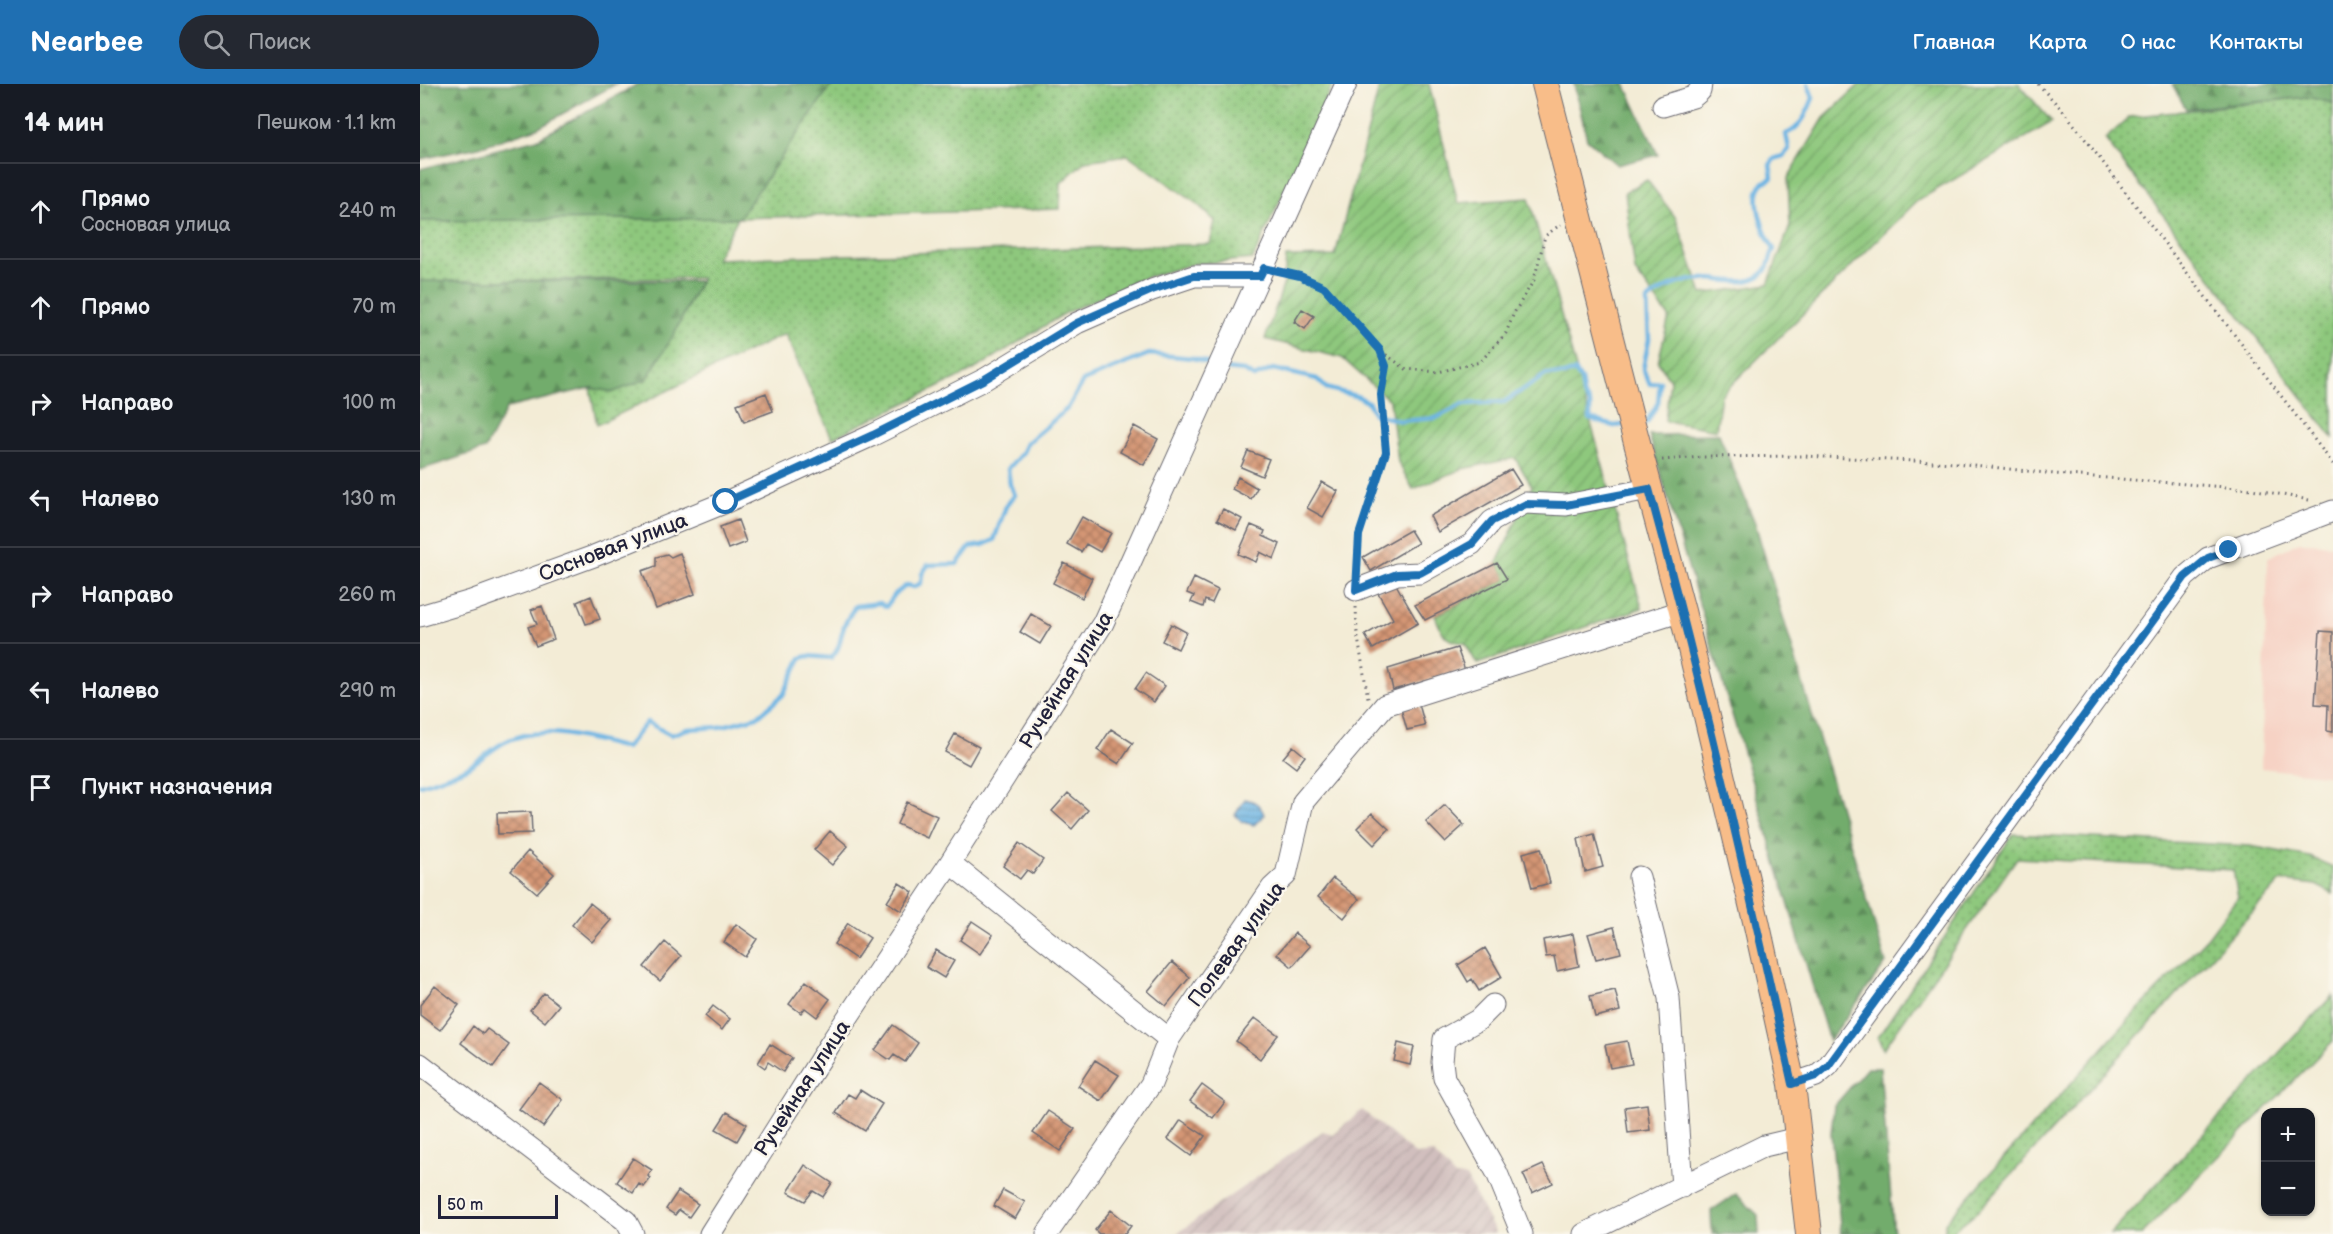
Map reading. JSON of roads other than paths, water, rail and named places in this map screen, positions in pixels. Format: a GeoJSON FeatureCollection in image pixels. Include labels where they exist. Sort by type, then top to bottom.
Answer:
{"type":"FeatureCollection","features":[{"type":"Feature","properties":{"kind":"main road"},"geometry":{"type":"LineString","coordinates":[[1545,84],[1682,611],[1756,921],[1792,1084],[1809,1234]]}},
{"type":"Feature","properties":{"kind":"street","name":"Ручейная улица"},"geometry":{"type":"LineString","coordinates":[[710,1234],[830,1044],[950,863],[1103,623],[1346,84]]}},
{"type":"Feature","properties":{"kind":"street"},"geometry":{"type":"LineString","coordinates":[[1663,106],[1694,97],[1701,91],[1701,84]]}},
{"type":"Feature","properties":{"kind":"street","name":"Сосновая улица"},"geometry":{"type":"LineString","coordinates":[[420,616],[471,601],[594,556],[726,502],[873,435],[985,379],[1077,323],[1152,290],[1194,276],[1262,272]]}},
{"type":"Feature","properties":{"kind":"street"},"geometry":{"type":"LineString","coordinates":[[1356,590],[1397,574],[1420,573],[1472,544],[1492,521],[1526,504],[1566,505],[1649,489]]}},
{"type":"Feature","properties":{"kind":"street"},"geometry":{"type":"LineString","coordinates":[[1792,1084],[1816,1076],[1828,1066],[2185,577],[2208,558],[2325,507]]}},
{"type":"Feature","properties":{"kind":"street","name":"Полевая улица"},"geometry":{"type":"LineString","coordinates":[[1047,1234],[1150,1084],[1169,1039],[1272,888],[1286,875],[1303,802],[1385,705],[1682,611]]}},
{"type":"Feature","properties":{"kind":"street"},"geometry":{"type":"LineString","coordinates":[[950,863],[1169,1039]]}},
{"type":"Feature","properties":{"kind":"street"},"geometry":{"type":"LineString","coordinates":[[1639,877],[1669,998],[1682,1188]]}},
{"type":"Feature","properties":{"kind":"street"},"geometry":{"type":"LineString","coordinates":[[1493,1005],[1478,1020],[1444,1039],[1442,1062],[1444,1078],[1497,1173],[1522,1234]]}},
{"type":"Feature","properties":{"kind":"street"},"geometry":{"type":"LineString","coordinates":[[420,1064],[626,1221],[633,1234]]}},
{"type":"Feature","properties":{"kind":"street"},"geometry":{"type":"LineString","coordinates":[[1584,1234],[1764,1146],[1798,1138]]}},
{"type":"Feature","properties":{"kind":"water"},"geometry":{"type":"Polygon","coordinates":[[[1245,799],[1257,804],[1264,815],[1254,825],[1243,822],[1235,815],[1245,799]]]}},
{"type":"Feature","properties":{"kind":"waterway"},"geometry":{"type":"LineString","coordinates":[[1641,423],[1647,422],[1658,403],[1660,382],[1650,384],[1643,369],[1649,339],[1647,301],[1667,288],[1683,282],[1699,279],[1745,281],[1765,271],[1774,249],[1760,216],[1759,189],[1763,183],[1772,178],[1770,165],[1774,159],[1783,156],[1789,149],[1786,134],[1800,124],[1808,109],[1813,98],[1808,84]]}},
{"type":"Feature","properties":{"kind":"waterway"},"geometry":{"type":"LineString","coordinates":[[420,785],[468,767],[503,743],[518,737],[533,734],[564,734],[626,748],[647,722],[671,735],[687,729],[719,727],[757,717],[783,695],[801,658],[808,656],[831,658],[838,648],[845,624],[855,606],[880,603],[886,607],[895,594],[907,585],[914,587],[921,583],[922,574],[928,565],[957,564],[970,547],[994,540],[1006,506],[1015,495],[1010,485],[1008,469],[1023,452],[1027,443],[1068,408],[1083,381],[1149,354],[1193,358],[1214,365]]}},
{"type":"Feature","properties":{"kind":"waterway"},"geometry":{"type":"LineString","coordinates":[[1225,369],[1244,371],[1254,377],[1273,369],[1317,379],[1326,388],[1359,397],[1369,403],[1374,414],[1401,421],[1436,418],[1463,404],[1504,402],[1547,374],[1564,375],[1575,371],[1581,380],[1583,394],[1590,404],[1590,419],[1614,426],[1623,425]]}}]}
